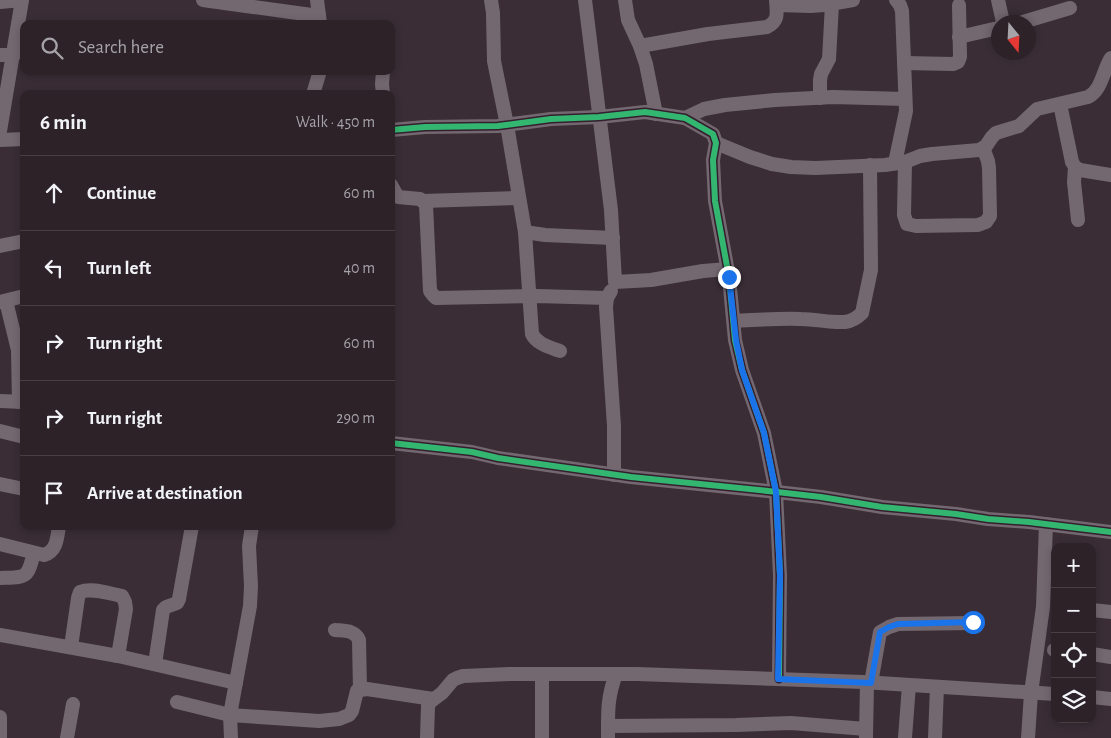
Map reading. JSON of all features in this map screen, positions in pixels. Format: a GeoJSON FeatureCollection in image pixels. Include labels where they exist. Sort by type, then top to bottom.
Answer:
{"type":"FeatureCollection","features":[{"type":"Feature","properties":{"kind":"street"},"geometry":{"type":"LineString","coordinates":[[0,2],[22,0],[0,131]]}},
{"type":"Feature","properties":{"kind":"street"},"geometry":{"type":"LineString","coordinates":[[203,0],[320,20],[317,0]]}},
{"type":"Feature","properties":{"kind":"street"},"geometry":{"type":"LineString","coordinates":[[491,0],[494,61],[525,232],[532,334],[534,340],[560,351]]}},
{"type":"Feature","properties":{"kind":"street"},"geometry":{"type":"LineString","coordinates":[[585,0],[613,238],[615,282],[606,306],[614,426],[614,475]]}},
{"type":"Feature","properties":{"kind":"street"},"geometry":{"type":"LineString","coordinates":[[625,0],[628,20],[646,64],[656,114]]}},
{"type":"Feature","properties":{"kind":"street"},"geometry":{"type":"LineString","coordinates":[[640,46],[708,34],[767,27],[774,23],[777,2],[811,6],[852,0]]}},
{"type":"Feature","properties":{"kind":"street"},"geometry":{"type":"LineString","coordinates":[[896,0],[902,10],[906,111],[900,162],[904,215],[907,224],[916,226],[978,225],[986,222],[990,216],[989,168],[983,148]]}},
{"type":"Feature","properties":{"kind":"street"},"geometry":{"type":"LineString","coordinates":[[998,0],[1001,15]]}},
{"type":"Feature","properties":{"kind":"street"},"geometry":{"type":"LineString","coordinates":[[820,98],[821,74],[829,59],[832,4]]}},
{"type":"Feature","properties":{"kind":"street"},"geometry":{"type":"LineString","coordinates":[[904,63],[953,64],[958,62],[960,57],[958,5]]}},
{"type":"Feature","properties":{"kind":"street"},"geometry":{"type":"LineString","coordinates":[[1036,18],[1070,8]]}},
{"type":"Feature","properties":{"kind":"street"},"geometry":{"type":"LineString","coordinates":[[959,36],[991,29]]}},
{"type":"Feature","properties":{"kind":"street"},"geometry":{"type":"LineString","coordinates":[[716,143],[772,164],[816,168],[900,162],[920,156],[983,148],[996,133],[1019,126],[1037,109],[1092,95],[1111,58]]}},
{"type":"Feature","properties":{"kind":"street"},"geometry":{"type":"LineString","coordinates":[[315,90],[319,75]]}},
{"type":"Feature","properties":{"kind":"street"},"geometry":{"type":"LineString","coordinates":[[383,75],[383,90]]}},
{"type":"Feature","properties":{"kind":"street"},"geometry":{"type":"LineString","coordinates":[[685,118],[704,109],[775,100],[820,98],[905,99]]}},
{"type":"Feature","properties":{"kind":"street"},"geometry":{"type":"LineString","coordinates":[[1060,104],[1072,162],[1080,170],[1111,175]]}},
{"type":"Feature","properties":{"kind":"street"},"geometry":{"type":"LineString","coordinates":[[395,130],[507,125],[551,119],[599,117],[645,112],[685,118],[713,134],[716,143],[713,160],[715,201],[728,269],[736,340],[742,370],[764,433],[776,492],[780,575],[778,679]]}},
{"type":"Feature","properties":{"kind":"street"},"geometry":{"type":"LineString","coordinates":[[0,140],[20,139]]}},
{"type":"Feature","properties":{"kind":"street"},"geometry":{"type":"LineString","coordinates":[[734,321],[802,319],[844,322],[858,317],[862,313],[871,270],[870,165]]}},
{"type":"Feature","properties":{"kind":"street"},"geometry":{"type":"LineString","coordinates":[[1076,167],[1074,182],[1078,220]]}},
{"type":"Feature","properties":{"kind":"street"},"geometry":{"type":"LineString","coordinates":[[395,192],[398,197],[420,199],[423,201],[520,198]]}},
{"type":"Feature","properties":{"kind":"street"},"geometry":{"type":"LineString","coordinates":[[423,201],[427,207],[429,287],[436,298],[530,296],[608,298]]}},
{"type":"Feature","properties":{"kind":"street"},"geometry":{"type":"LineString","coordinates":[[525,232],[545,235],[613,238]]}},
{"type":"Feature","properties":{"kind":"street"},"geometry":{"type":"LineString","coordinates":[[0,246],[20,242]]}},
{"type":"Feature","properties":{"kind":"street"},"geometry":{"type":"LineString","coordinates":[[615,282],[651,280],[694,272],[728,269]]}},
{"type":"Feature","properties":{"kind":"street"},"geometry":{"type":"LineString","coordinates":[[20,297],[3,301],[18,350],[20,385]]}},
{"type":"Feature","properties":{"kind":"street"},"geometry":{"type":"LineString","coordinates":[[0,401],[20,402]]}},
{"type":"Feature","properties":{"kind":"street"},"geometry":{"type":"LineString","coordinates":[[0,432],[20,436]]}},
{"type":"Feature","properties":{"kind":"street"},"geometry":{"type":"LineString","coordinates":[[395,443],[472,452],[498,458],[614,475],[821,497],[882,507],[1111,532]]}},
{"type":"Feature","properties":{"kind":"street"},"geometry":{"type":"LineString","coordinates":[[0,484],[20,488]]}},
{"type":"Feature","properties":{"kind":"street"},"geometry":{"type":"LineString","coordinates":[[1028,738],[1031,692],[1041,625],[1049,604],[1046,524]]}},
{"type":"Feature","properties":{"kind":"street"},"geometry":{"type":"LineString","coordinates":[[0,544],[44,555],[54,549],[58,530]]}},
{"type":"Feature","properties":{"kind":"street"},"geometry":{"type":"LineString","coordinates":[[155,664],[163,610],[177,603],[179,599],[191,530]]}},
{"type":"Feature","properties":{"kind":"street"},"geometry":{"type":"LineString","coordinates":[[231,738],[230,715],[250,606],[249,546],[251,530]]}},
{"type":"Feature","properties":{"kind":"street"},"geometry":{"type":"LineString","coordinates":[[0,578],[20,578],[26,575],[34,553]]}},
{"type":"Feature","properties":{"kind":"street"},"geometry":{"type":"LineString","coordinates":[[72,647],[80,592],[86,589],[104,592],[122,596],[125,602],[126,609],[118,656]]}},
{"type":"Feature","properties":{"kind":"street"},"geometry":{"type":"LineString","coordinates":[[1096,610],[1111,612]]}},
{"type":"Feature","properties":{"kind":"street"},"geometry":{"type":"LineString","coordinates":[[616,674],[611,687],[608,705],[608,732],[791,722],[866,733],[869,683],[880,632],[898,624],[973,622]]}},
{"type":"Feature","properties":{"kind":"street"},"geometry":{"type":"LineString","coordinates":[[335,630],[354,632],[357,635],[359,640],[360,690]]}},
{"type":"Feature","properties":{"kind":"street"},"geometry":{"type":"LineString","coordinates":[[0,634],[118,656],[236,683]]}},
{"type":"Feature","properties":{"kind":"street"},"geometry":{"type":"LineString","coordinates":[[1096,655],[1111,657]]}},
{"type":"Feature","properties":{"kind":"street"},"geometry":{"type":"LineString","coordinates":[[542,674],[542,738]]}},
{"type":"Feature","properties":{"kind":"street"},"geometry":{"type":"LineString","coordinates":[[427,738],[428,706],[433,699],[442,694],[453,680],[463,676],[616,674],[869,683],[1051,694]]}},
{"type":"Feature","properties":{"kind":"street"},"geometry":{"type":"LineString","coordinates":[[906,738],[909,685]]}},
{"type":"Feature","properties":{"kind":"street"},"geometry":{"type":"LineString","coordinates":[[935,738],[937,687]]}},
{"type":"Feature","properties":{"kind":"street"},"geometry":{"type":"LineString","coordinates":[[177,702],[230,715],[319,721],[339,719],[350,715],[356,694],[360,690],[367,689],[433,699]]}},
{"type":"Feature","properties":{"kind":"street"},"geometry":{"type":"LineString","coordinates":[[1096,696],[1110,694]]}},
{"type":"Feature","properties":{"kind":"street"},"geometry":{"type":"LineString","coordinates":[[67,738],[73,704]]}},
{"type":"Feature","properties":{"kind":"street"},"geometry":{"type":"LineString","coordinates":[[0,717],[0,736],[14,738]]}},
{"type":"Feature","properties":{"kind":"cycle path"},"geometry":{"type":"LineString","coordinates":[[395,130],[425,127],[498,126],[551,119],[599,117],[645,112],[685,118],[713,134],[716,143],[713,160],[715,201],[729,277],[735,340],[742,370],[764,433],[776,492],[780,575],[779,679]]}},
{"type":"Feature","properties":{"kind":"cycle path"},"geometry":{"type":"LineString","coordinates":[[395,443],[472,452],[498,458],[631,477],[821,497],[882,507],[1111,532]]}},
{"type":"Feature","properties":{"kind":"route"},"geometry":{"type":"LineString","coordinates":[[729,277],[736,340],[742,370],[764,433],[776,492],[780,575],[778,679],[871,683],[880,632],[898,624],[973,622]]}}]}
